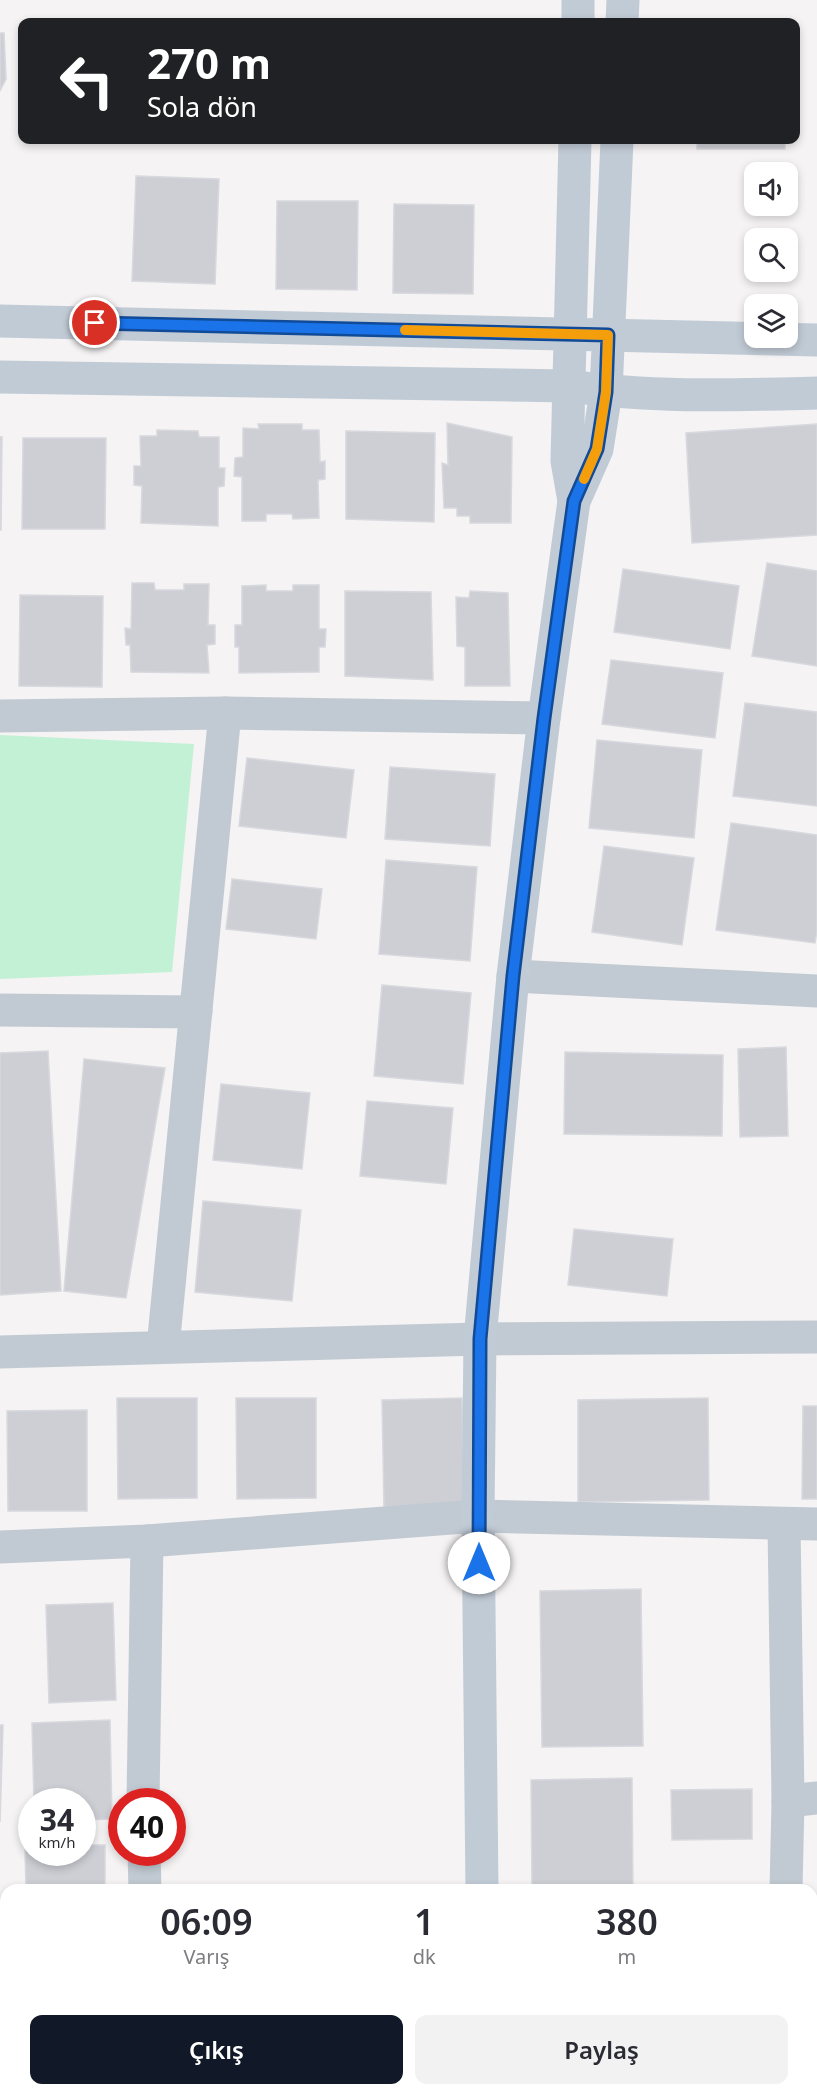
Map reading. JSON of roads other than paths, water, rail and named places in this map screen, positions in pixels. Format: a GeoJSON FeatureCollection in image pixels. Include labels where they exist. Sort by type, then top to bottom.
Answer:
{"type":"FeatureCollection","features":[{"type":"Feature","properties":{"kind":"street"},"geometry":{"type":"LineString","coordinates":[[578,0],[578,18]]}},
{"type":"Feature","properties":{"kind":"street"},"geometry":{"type":"LineString","coordinates":[[622,18],[623,0]]}},
{"type":"Feature","properties":{"kind":"street"},"geometry":{"type":"LineString","coordinates":[[574,144],[567,461],[574,501]]}},
{"type":"Feature","properties":{"kind":"street"},"geometry":{"type":"LineString","coordinates":[[482,1884],[478,1516],[480,1339],[513,976],[544,718],[574,501],[597,449],[606,392],[617,144]]}},
{"type":"Feature","properties":{"kind":"street"},"geometry":{"type":"LineString","coordinates":[[0,321],[817,340]]}},
{"type":"Feature","properties":{"kind":"street"},"geometry":{"type":"LineString","coordinates":[[0,377],[570,386],[606,392],[682,396],[817,393]]}},
{"type":"Feature","properties":{"kind":"street"},"geometry":{"type":"LineString","coordinates":[[0,716],[225,713],[544,718]]}},
{"type":"Feature","properties":{"kind":"street"},"geometry":{"type":"LineString","coordinates":[[163,1347],[225,713]]}},
{"type":"Feature","properties":{"kind":"street"},"geometry":{"type":"LineString","coordinates":[[513,976],[817,991]]}},
{"type":"Feature","properties":{"kind":"street"},"geometry":{"type":"LineString","coordinates":[[0,1010],[196,1012]]}},
{"type":"Feature","properties":{"kind":"street"},"geometry":{"type":"LineString","coordinates":[[0,1352],[480,1339],[817,1337]]}},
{"type":"Feature","properties":{"kind":"street"},"geometry":{"type":"LineString","coordinates":[[0,1547],[147,1541],[478,1516],[817,1524]]}},
{"type":"Feature","properties":{"kind":"street"},"geometry":{"type":"LineString","coordinates":[[784,1524],[802,1800],[787,1884]]}},
{"type":"Feature","properties":{"kind":"street"},"geometry":{"type":"LineString","coordinates":[[144,1788],[147,1541]]}},
{"type":"Feature","properties":{"kind":"street"},"geometry":{"type":"LineString","coordinates":[[144,1866],[145,1884]]}}]}
